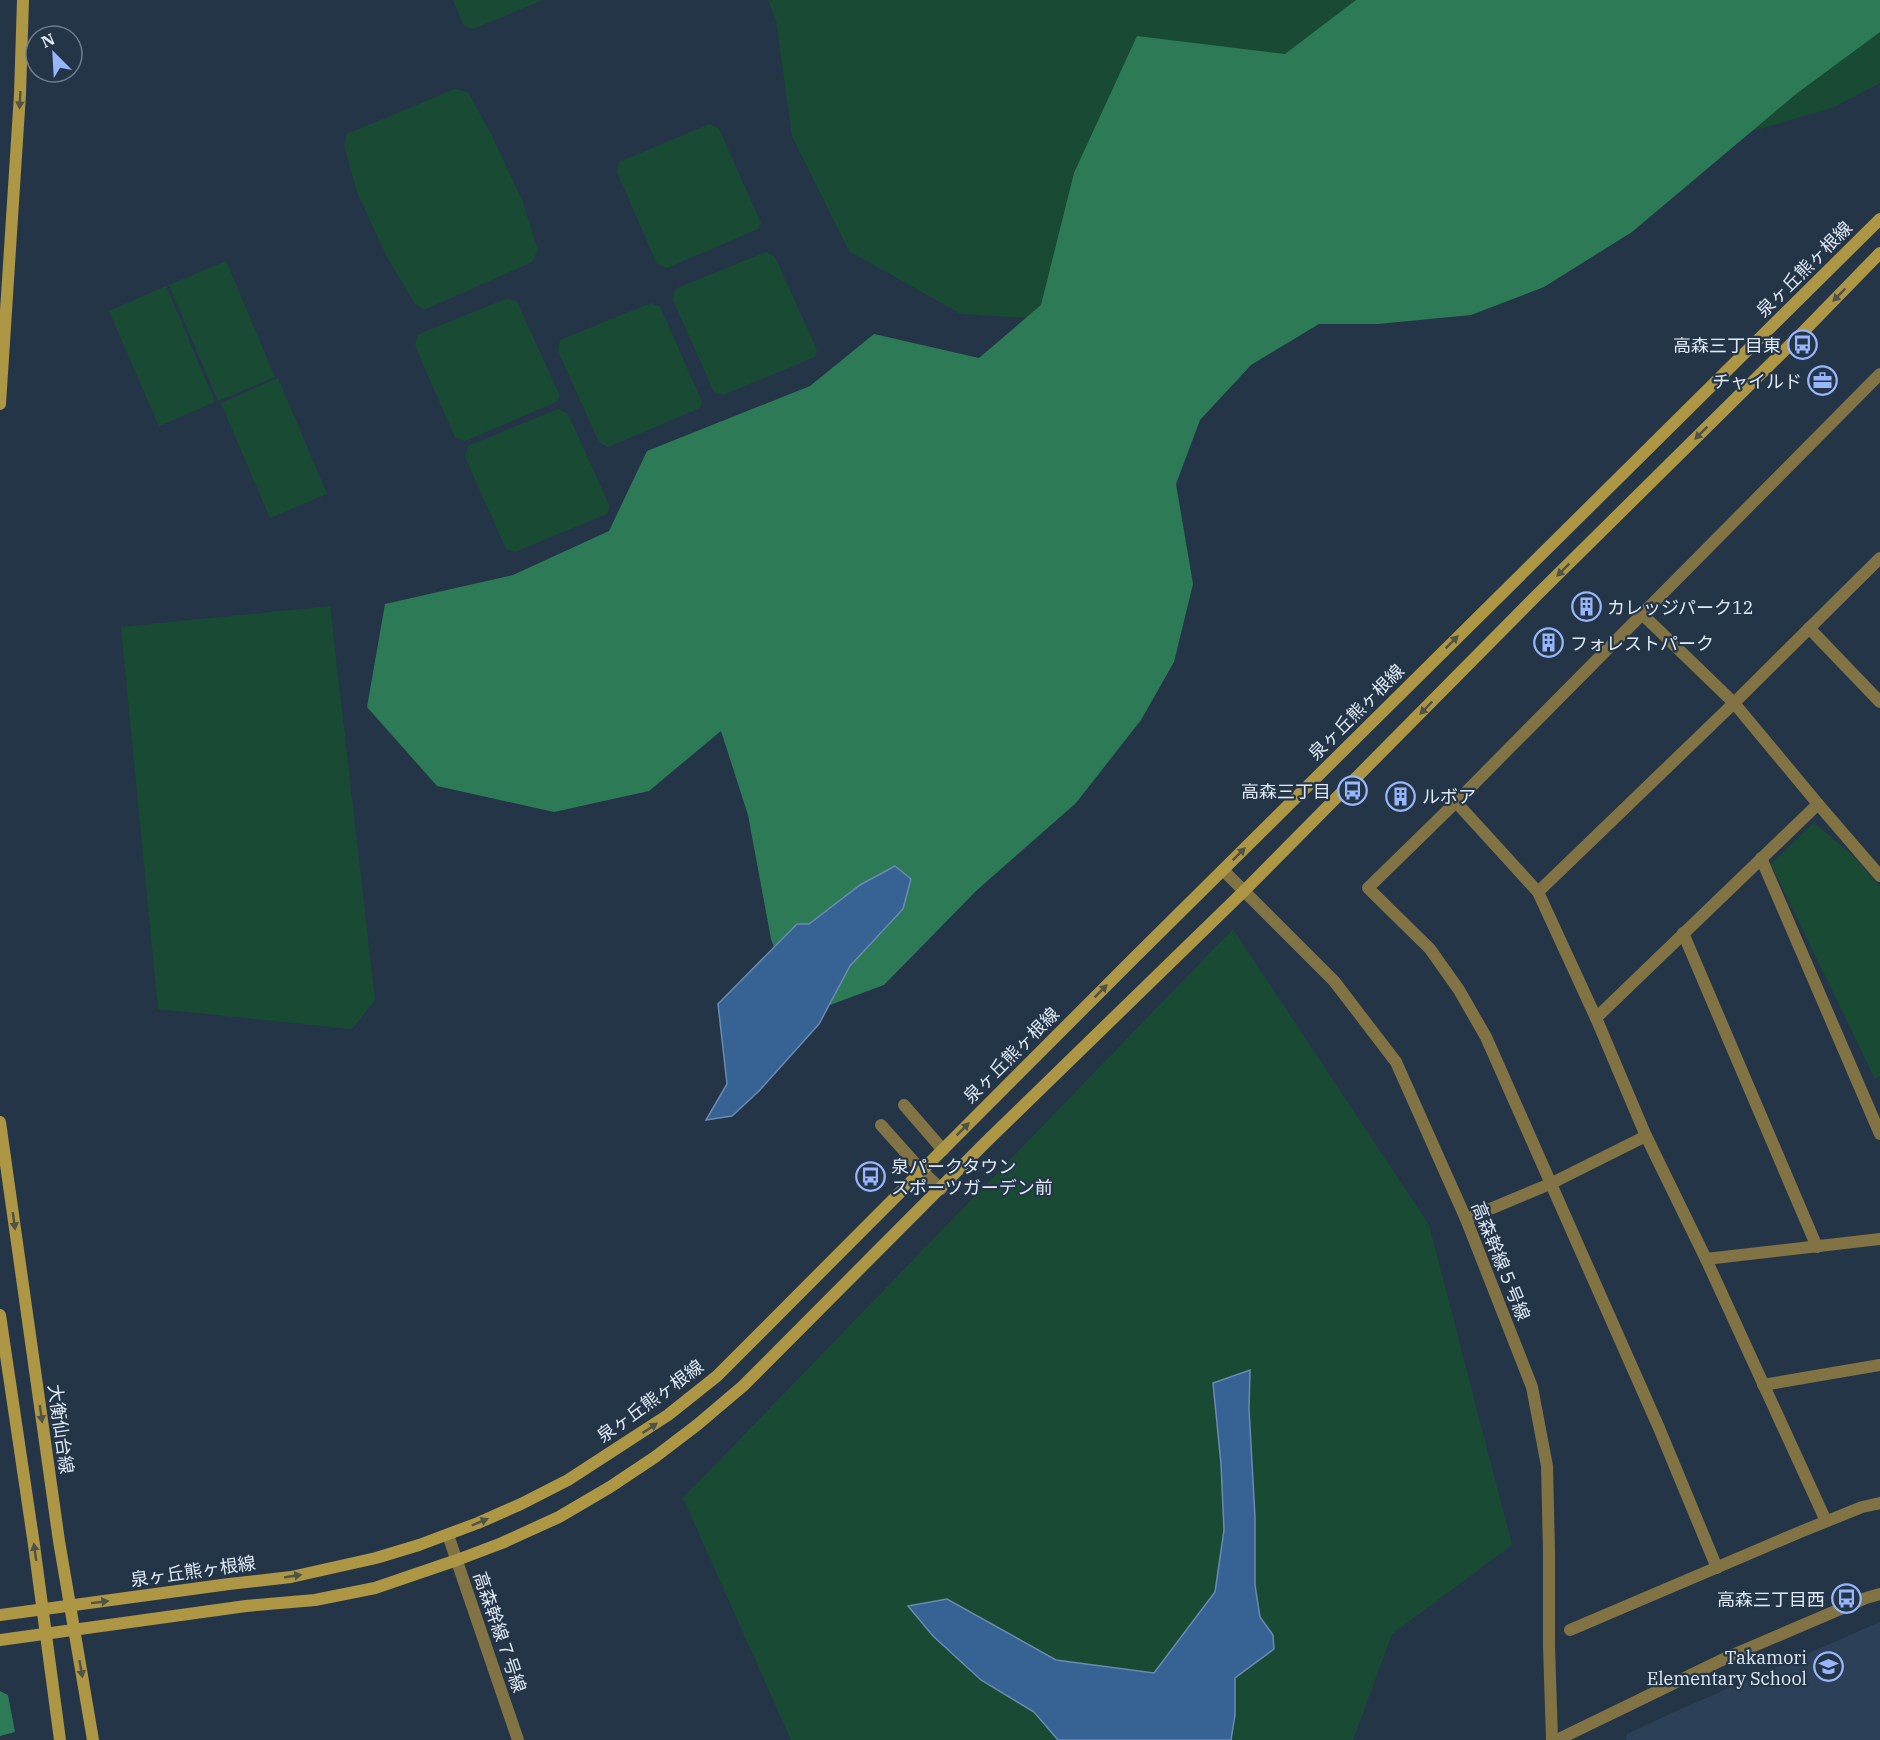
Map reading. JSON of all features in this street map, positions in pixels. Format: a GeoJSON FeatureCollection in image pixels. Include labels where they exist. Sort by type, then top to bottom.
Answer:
{"type":"FeatureCollection","features":[{"type":"Feature","properties":{"kind":"main road"},"geometry":{"type":"LineString","coordinates":[[0,404],[20,94],[22,0]]}},
{"type":"Feature","properties":{"kind":"main road","name":"泉ヶ丘熊ヶ根線"},"geometry":{"type":"LineString","coordinates":[[0,1615],[291,1577],[376,1558],[448,1535],[521,1504],[568,1480],[668,1415],[717,1376],[1223,870],[1880,219]]}},
{"type":"Feature","properties":{"kind":"main road"},"geometry":{"type":"LineString","coordinates":[[0,1640],[246,1606],[315,1600],[375,1588],[502,1543],[559,1517],[610,1487],[697,1425],[743,1386],[1003,1126],[1244,891],[1880,253]]}},
{"type":"Feature","properties":{"kind":"main road","name":"大衡仙台線"},"geometry":{"type":"LineString","coordinates":[[0,1122],[59,1541],[93,1740]]}},
{"type":"Feature","properties":{"kind":"main road"},"geometry":{"type":"LineString","coordinates":[[0,1315],[60,1740]]}},
{"type":"Feature","properties":{"kind":"street"},"geometry":{"type":"LineString","coordinates":[[1717,1568],[1659,1428],[1486,1037],[1459,990],[1430,949],[1368,888],[1880,374]]}},
{"type":"Feature","properties":{"kind":"street"},"geometry":{"type":"LineString","coordinates":[[1538,892],[1880,558]]}},
{"type":"Feature","properties":{"kind":"street"},"geometry":{"type":"LineString","coordinates":[[1641,613],[1734,703],[1818,804],[1878,868]]}},
{"type":"Feature","properties":{"kind":"street"},"geometry":{"type":"LineString","coordinates":[[1809,628],[1880,702]]}},
{"type":"Feature","properties":{"kind":"street"},"geometry":{"type":"LineString","coordinates":[[1456,802],[1538,892],[1596,1018],[1646,1136],[1706,1259],[1826,1521]]}},
{"type":"Feature","properties":{"kind":"street"},"geometry":{"type":"LineString","coordinates":[[1596,1018],[1818,804]]}},
{"type":"Feature","properties":{"kind":"street"},"geometry":{"type":"LineString","coordinates":[[1761,858],[1880,1134]]}},
{"type":"Feature","properties":{"kind":"street","name":"高森幹線５号線"},"geometry":{"type":"LineString","coordinates":[[1223,870],[1334,981],[1396,1062],[1466,1220],[1532,1387],[1547,1466],[1549,1646],[1554,1740]]}},
{"type":"Feature","properties":{"kind":"street"},"geometry":{"type":"LineString","coordinates":[[1683,933],[1817,1247]]}},
{"type":"Feature","properties":{"kind":"street"},"geometry":{"type":"LineString","coordinates":[[904,1105],[943,1150]]}},
{"type":"Feature","properties":{"kind":"street"},"geometry":{"type":"LineString","coordinates":[[881,1125],[941,1189]]}},
{"type":"Feature","properties":{"kind":"street"},"geometry":{"type":"LineString","coordinates":[[1466,1220],[1550,1184],[1646,1136]]}},
{"type":"Feature","properties":{"kind":"street"},"geometry":{"type":"LineString","coordinates":[[1706,1259],[1880,1239]]}},
{"type":"Feature","properties":{"kind":"street"},"geometry":{"type":"LineString","coordinates":[[1763,1385],[1880,1365]]}},
{"type":"Feature","properties":{"kind":"street"},"geometry":{"type":"LineString","coordinates":[[1570,1630],[1826,1521],[1862,1507],[1880,1503]]}},
{"type":"Feature","properties":{"kind":"street","name":"高森幹線７号線"},"geometry":{"type":"LineString","coordinates":[[448,1535],[518,1740]]}},
{"type":"Feature","properties":{"kind":"street"},"geometry":{"type":"LineString","coordinates":[[1554,1740],[1728,1657],[1880,1594]]}},
{"type":"Feature","properties":{"kind":"shaded area","name":"Takamori Elementary School"},"geometry":{"type":"Polygon","coordinates":[[[1880,1622],[1880,1740],[1626,1740],[1627,1734],[1674,1712],[1880,1622]]]}},
{"type":"Feature","properties":{"kind":"green space"},"geometry":{"type":"Polygon","coordinates":[[[453,0],[543,0],[473,29],[464,26],[453,0]]]}},
{"type":"Feature","properties":{"kind":"green space"},"geometry":{"type":"Polygon","coordinates":[[[768,0],[1880,0],[1880,83],[1834,107],[1447,222],[1084,321],[961,314],[849,251],[792,136],[776,20],[768,0]]]}},
{"type":"Feature","properties":{"kind":"green space"},"geometry":{"type":"Polygon","coordinates":[[[1356,0],[1880,0],[1880,32],[1796,94],[1632,232],[1544,287],[1471,315],[1378,324],[1319,324],[1251,365],[1200,420],[1176,484],[1193,584],[1174,662],[1141,720],[1076,803],[976,891],[884,985],[819,1009],[791,995],[771,939],[748,815],[721,731],[649,791],[554,812],[437,786],[367,707],[385,604],[513,575],[609,531],[647,451],[810,386],[874,334],[979,358],[1041,305],[1074,173],[1137,36],[1285,54],[1356,0]]]}},
{"type":"Feature","properties":{"kind":"green space"},"geometry":{"type":"Polygon","coordinates":[[[455,89],[468,92],[492,136],[522,200],[538,250],[532,262],[424,310],[415,304],[387,257],[357,192],[344,145],[347,134],[455,89]]]}},
{"type":"Feature","properties":{"kind":"green space"},"geometry":{"type":"Polygon","coordinates":[[[710,124],[719,129],[761,223],[758,229],[667,268],[657,264],[617,172],[619,162],[710,124]]]}},
{"type":"Feature","properties":{"kind":"green space"},"geometry":{"type":"Polygon","coordinates":[[[766,252],[775,257],[817,350],[815,357],[723,395],[714,392],[673,300],[675,289],[766,252]]]}},
{"type":"Feature","properties":{"kind":"green space"},"geometry":{"type":"Polygon","coordinates":[[[226,261],[275,377],[218,401],[169,285],[226,261]]]}},
{"type":"Feature","properties":{"kind":"green space"},"geometry":{"type":"Polygon","coordinates":[[[166,286],[215,402],[159,426],[109,311],[166,286]]]}},
{"type":"Feature","properties":{"kind":"green space"},"geometry":{"type":"Polygon","coordinates":[[[508,298],[517,302],[560,396],[556,402],[465,441],[455,437],[415,346],[417,335],[508,298]]]}},
{"type":"Feature","properties":{"kind":"green space"},"geometry":{"type":"Polygon","coordinates":[[[651,303],[660,307],[702,402],[700,408],[608,447],[599,442],[558,351],[560,340],[651,303]]]}},
{"type":"Feature","properties":{"kind":"green space"},"geometry":{"type":"Polygon","coordinates":[[[278,378],[327,494],[270,518],[221,403],[278,378]]]}},
{"type":"Feature","properties":{"kind":"green space"},"geometry":{"type":"Polygon","coordinates":[[[558,409],[568,414],[610,507],[607,514],[515,552],[506,549],[465,457],[468,446],[558,409]]]}},
{"type":"Feature","properties":{"kind":"green space"},"geometry":{"type":"Polygon","coordinates":[[[330,606],[375,1000],[352,1029],[158,1009],[121,627],[330,606]]]}},
{"type":"Feature","properties":{"kind":"green space"},"geometry":{"type":"Polygon","coordinates":[[[1814,823],[1854,857],[1880,887],[1880,1076],[1875,1079],[1771,864],[1814,823]]]}},
{"type":"Feature","properties":{"kind":"green space"},"geometry":{"type":"Polygon","coordinates":[[[1233,929],[1429,1225],[1512,1545],[1392,1634],[1353,1740],[791,1740],[683,1498],[1233,929]]]}},
{"type":"Feature","properties":{"kind":"green space"},"geometry":{"type":"Polygon","coordinates":[[[0,1691],[8,1695],[15,1732],[0,1736],[0,1691]]]}},
{"type":"Feature","properties":{"kind":"water"},"geometry":{"type":"Polygon","coordinates":[[[895,866],[911,879],[903,909],[850,966],[819,1024],[759,1091],[732,1116],[706,1120],[727,1084],[718,1004],[797,924],[809,924],[860,885],[895,866]]]}},
{"type":"Feature","properties":{"kind":"water"},"geometry":{"type":"Polygon","coordinates":[[[1250,1370],[1249,1409],[1255,1517],[1255,1585],[1260,1617],[1273,1635],[1274,1649],[1235,1678],[1235,1715],[1231,1740],[1058,1740],[1034,1712],[981,1680],[933,1636],[908,1606],[947,1599],[1056,1660],[1154,1673],[1215,1592],[1224,1530],[1221,1464],[1213,1383],[1250,1370]]]}},
{"type":"Feature","properties":{"kind":"place","name":"高森三丁目東"},"geometry":{"type":"Point","coordinates":[1802,345]}},
{"type":"Feature","properties":{"kind":"place","name":"チャイルド"},"geometry":{"type":"Point","coordinates":[1823,381]}},
{"type":"Feature","properties":{"kind":"place","name":"カレッジパーク12"},"geometry":{"type":"Point","coordinates":[1586,607]}},
{"type":"Feature","properties":{"kind":"place","name":"フォレストパーク"},"geometry":{"type":"Point","coordinates":[1549,643]}},
{"type":"Feature","properties":{"kind":"place","name":"高森三丁目"},"geometry":{"type":"Point","coordinates":[1352,791]}},
{"type":"Feature","properties":{"kind":"place","name":"ルボア"},"geometry":{"type":"Point","coordinates":[1401,796]}},
{"type":"Feature","properties":{"kind":"place","name":"泉パークタウン スポーツガーデン前"},"geometry":{"type":"Point","coordinates":[870,1176]}},
{"type":"Feature","properties":{"kind":"place","name":"高森三丁目西"},"geometry":{"type":"Point","coordinates":[1846,1599]}},
{"type":"Feature","properties":{"kind":"place","name":"Takamori Elementary School"},"geometry":{"type":"Point","coordinates":[1828,1667]}}]}
